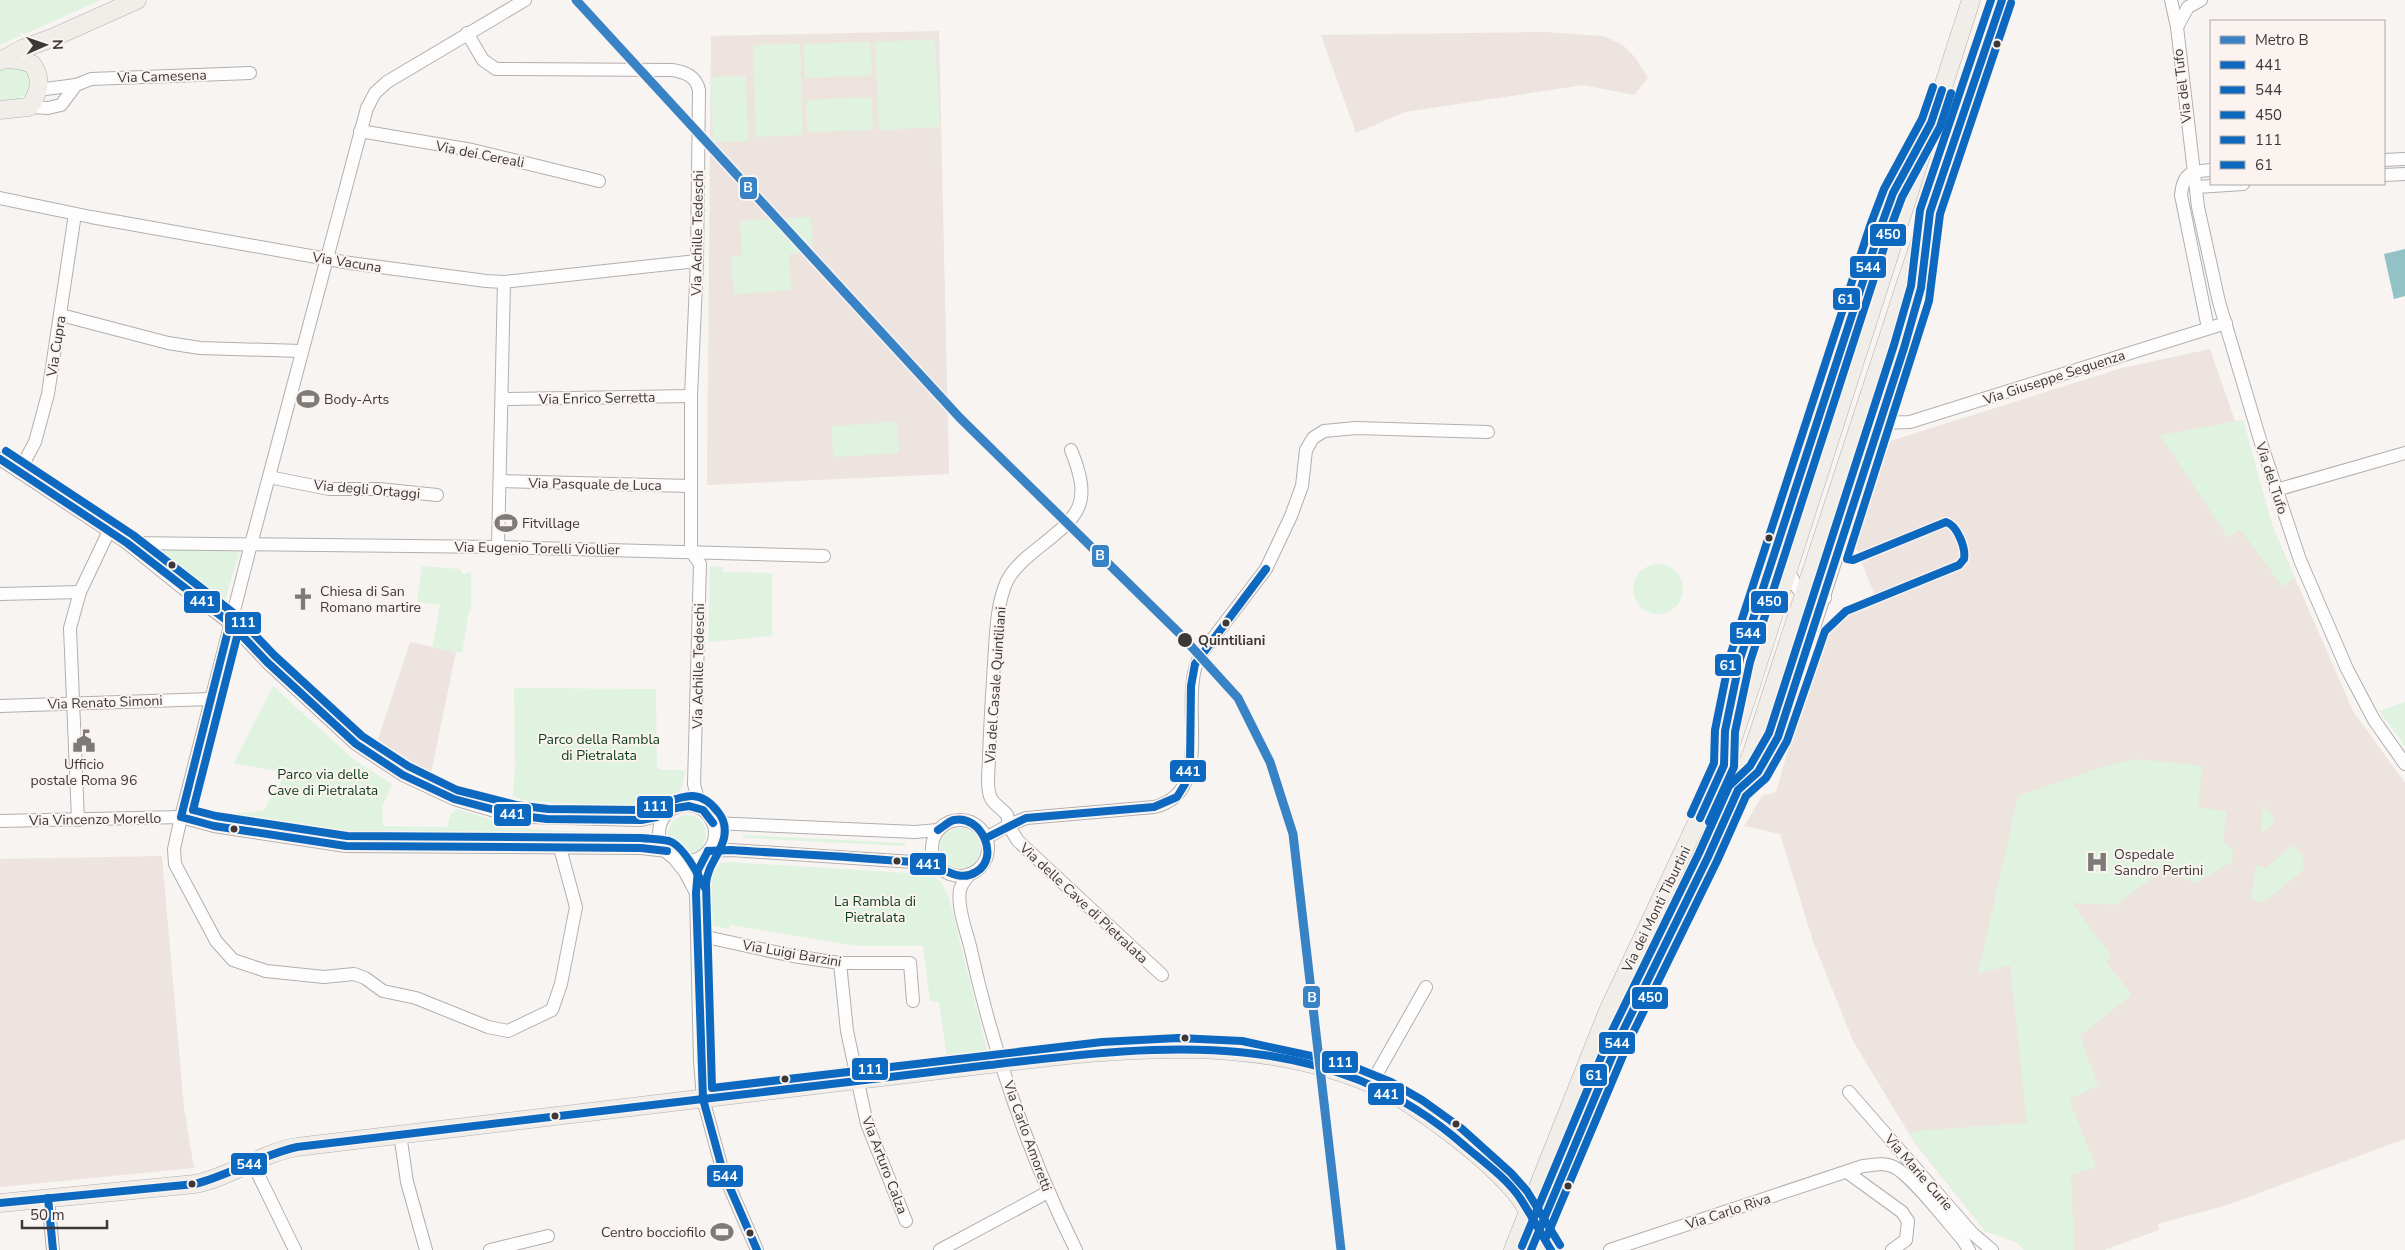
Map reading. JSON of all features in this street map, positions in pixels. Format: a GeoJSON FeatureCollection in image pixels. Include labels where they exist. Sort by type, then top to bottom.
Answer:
{"type":"FeatureCollection","features":[{"type":"Feature","properties":{"kind":"main road"},"geometry":{"type":"LineString","coordinates":[[2,60],[22,49],[52,38],[137,0]]}},
{"type":"Feature","properties":{"kind":"main road","name":"Via dei Monti Tiburtini"},"geometry":{"type":"LineString","coordinates":[[1513,1250],[1620,984],[1724,765],[1971,0]]}},
{"type":"Feature","properties":{"kind":"main road","name":"Via dei Monti Tiburtini"},"geometry":{"type":"LineString","coordinates":[[1531,1250],[1621,1035],[1708,857],[1738,790],[1773,693],[1930,212],[2002,0]]}},
{"type":"Feature","properties":{"kind":"main road"},"geometry":{"type":"LineString","coordinates":[[32,64],[52,38]]}},
{"type":"Feature","properties":{"kind":"main road"},"geometry":{"type":"LineString","coordinates":[[0,110],[29,107],[38,90],[38,75],[32,64],[19,60],[2,60]]}},
{"type":"Feature","properties":{"kind":"main road"},"geometry":{"type":"LineString","coordinates":[[0,1203],[195,1184],[218,1178],[286,1149],[400,1134],[1002,1063],[1145,1049],[1214,1049],[1240,1051],[1316,1066],[1371,1084],[1402,1100],[1454,1136],[1504,1180],[1517,1194],[1538,1232],[1551,1250]]}},
{"type":"Feature","properties":{"kind":"street"},"geometry":{"type":"LineString","coordinates":[[525,0],[382,86],[370,101],[360,130],[268,477],[174,849],[176,864],[216,941],[233,960],[266,971],[324,977],[354,974],[365,978],[383,991],[416,998],[488,1027],[508,1031],[552,1010],[561,984],[576,902],[560,848]]}},
{"type":"Feature","properties":{"kind":"street","name":"Via del Tufo"},"geometry":{"type":"LineString","coordinates":[[2171,0],[2177,27],[2197,187],[2196,196],[2216,293],[2276,490],[2300,560],[2354,684],[2374,720],[2405,764]]}},
{"type":"Feature","properties":{"kind":"street"},"geometry":{"type":"LineString","coordinates":[[2177,27],[2188,7],[2201,0]]}},
{"type":"Feature","properties":{"kind":"street","name":"Via Achille Tedeschi"},"geometry":{"type":"LineString","coordinates":[[468,33],[483,60],[496,69],[672,70],[687,73],[694,78],[699,90],[697,261],[691,396],[690,551],[700,564],[694,784],[700,808]]}},
{"type":"Feature","properties":{"kind":"street","name":"Via Camesena"},"geometry":{"type":"LineString","coordinates":[[38,90],[76,85],[91,79],[250,73]]}},
{"type":"Feature","properties":{"kind":"street"},"geometry":{"type":"LineString","coordinates":[[29,107],[48,108],[61,105],[76,85]]}},
{"type":"Feature","properties":{"kind":"street","name":"Via dei Monti Tiburtini"},"geometry":{"type":"LineString","coordinates":[[1724,765],[1725,730],[1740,658],[1885,214],[1902,176],[1931,123]]}},
{"type":"Feature","properties":{"kind":"street","name":"Via dei Cereali"},"geometry":{"type":"LineString","coordinates":[[360,130],[472,150],[598,181]]}},
{"type":"Feature","properties":{"kind":"street"},"geometry":{"type":"LineString","coordinates":[[2405,159],[2387,160],[2388,175],[2405,174]]}},
{"type":"Feature","properties":{"kind":"street"},"geometry":{"type":"LineString","coordinates":[[2208,328],[2182,204],[2186,178],[2194,171],[2210,170]]}},
{"type":"Feature","properties":{"kind":"street"},"geometry":{"type":"LineString","coordinates":[[2197,187],[2228,185]]}},
{"type":"Feature","properties":{"kind":"street","name":"Via Vacuna"},"geometry":{"type":"LineString","coordinates":[[0,198],[75,214],[327,258],[412,272],[504,282],[697,261]]}},
{"type":"Feature","properties":{"kind":"street","name":"Via dei Monti Tiburtini"},"geometry":{"type":"LineString","coordinates":[[1738,790],[1758,772],[1778,737],[1825,598],[1919,298],[1930,212]]}},
{"type":"Feature","properties":{"kind":"street","name":"Via Cupra"},"geometry":{"type":"LineString","coordinates":[[19,472],[35,442],[44,410],[61,315],[75,214]]}},
{"type":"Feature","properties":{"kind":"street"},"geometry":{"type":"LineString","coordinates":[[498,547],[504,282]]}},
{"type":"Feature","properties":{"kind":"street"},"geometry":{"type":"LineString","coordinates":[[61,315],[168,343],[200,348],[302,351]]}},
{"type":"Feature","properties":{"kind":"street","name":"Via Giuseppe Seguenza"},"geometry":{"type":"LineString","coordinates":[[1880,423],[1910,422],[2226,323]]}},
{"type":"Feature","properties":{"kind":"street","name":"Via Enrico Serretta"},"geometry":{"type":"LineString","coordinates":[[502,399],[691,396]]}},
{"type":"Feature","properties":{"kind":"street"},"geometry":{"type":"LineString","coordinates":[[986,838],[1026,818],[1154,807],[1168,803],[1179,795],[1187,779],[1190,765],[1191,686],[1196,664],[1266,569],[1288,523],[1302,486],[1309,444],[1313,438],[1324,431],[1365,428],[1488,432]]}},
{"type":"Feature","properties":{"kind":"street","name":"Via del Casale Quintiliani"},"geometry":{"type":"LineString","coordinates":[[1009,825],[1008,814],[995,805],[989,791],[990,727],[998,614],[1005,585],[1014,570],[1064,526],[1076,513],[1081,502],[1083,484],[1071,450]]}},
{"type":"Feature","properties":{"kind":"street"},"geometry":{"type":"LineString","coordinates":[[2276,490],[2405,453]]}},
{"type":"Feature","properties":{"kind":"street"},"geometry":{"type":"LineString","coordinates":[[0,460],[127,543],[230,623],[267,662],[356,744],[387,766],[441,794],[495,811],[547,819],[641,820],[668,813],[680,806],[694,784]]}},
{"type":"Feature","properties":{"kind":"street","name":"Via degli Ortaggi"},"geometry":{"type":"LineString","coordinates":[[268,477],[329,488],[437,495]]}},
{"type":"Feature","properties":{"kind":"street","name":"Via Pasquale de Luca"},"geometry":{"type":"LineString","coordinates":[[500,481],[690,486]]}},
{"type":"Feature","properties":{"kind":"street"},"geometry":{"type":"LineString","coordinates":[[78,820],[70,628],[80,592],[109,531]]}},
{"type":"Feature","properties":{"kind":"street","name":"Via Eugenio Torelli Viollier"},"geometry":{"type":"LineString","coordinates":[[127,543],[498,547],[824,556]]}},
{"type":"Feature","properties":{"kind":"street"},"geometry":{"type":"LineString","coordinates":[[1788,570],[1796,588],[1825,598]]}},
{"type":"Feature","properties":{"kind":"street"},"geometry":{"type":"LineString","coordinates":[[0,594],[80,592]]}},
{"type":"Feature","properties":{"kind":"street","name":"Via Renato Simoni"},"geometry":{"type":"LineString","coordinates":[[0,706],[211,699]]}},
{"type":"Feature","properties":{"kind":"street"},"geometry":{"type":"LineString","coordinates":[[680,806],[700,808],[713,822],[714,840],[698,870],[696,893],[700,1068],[703,1099],[723,1172],[757,1250]]}},
{"type":"Feature","properties":{"kind":"street"},"geometry":{"type":"LineString","coordinates":[[668,813],[659,830],[660,840],[685,872],[696,893]]}},
{"type":"Feature","properties":{"kind":"street","name":"Via Vincenzo Morello"},"geometry":{"type":"LineString","coordinates":[[0,821],[181,817],[214,826],[346,846],[641,848],[670,854]]}},
{"type":"Feature","properties":{"kind":"street"},"geometry":{"type":"LineString","coordinates":[[713,822],[915,832],[938,830],[947,823],[962,820],[976,825],[986,838],[988,848],[984,862],[970,874],[955,876],[946,872],[939,866],[932,848],[938,830]]}},
{"type":"Feature","properties":{"kind":"street","name":"Via delle Cave di Pietralata"},"geometry":{"type":"LineString","coordinates":[[1009,825],[1018,841],[1162,975]]}},
{"type":"Feature","properties":{"kind":"street"},"geometry":{"type":"LineString","coordinates":[[670,854],[688,861],[707,853],[731,850],[925,863],[939,866]]}},
{"type":"Feature","properties":{"kind":"street","name":"Via Carlo Amoretti"},"geometry":{"type":"LineString","coordinates":[[970,874],[960,891],[960,903],[976,972],[1002,1063],[1048,1192],[1076,1250]]}},
{"type":"Feature","properties":{"kind":"street","name":"Via Luigi Barzini"},"geometry":{"type":"LineString","coordinates":[[697,935],[793,956],[840,963],[910,963],[913,1001]]}},
{"type":"Feature","properties":{"kind":"street","name":"Via Arturo Calza"},"geometry":{"type":"LineString","coordinates":[[840,963],[847,1031],[856,1080],[872,1138],[906,1221]]}},
{"type":"Feature","properties":{"kind":"street"},"geometry":{"type":"LineString","coordinates":[[1371,1084],[1426,987]]}},
{"type":"Feature","properties":{"kind":"street","name":"Via Marie Curie"},"geometry":{"type":"LineString","coordinates":[[1849,1092],[1972,1233],[1992,1250]]}},
{"type":"Feature","properties":{"kind":"street"},"geometry":{"type":"LineString","coordinates":[[400,1134],[407,1182],[426,1250]]}},
{"type":"Feature","properties":{"kind":"street"},"geometry":{"type":"LineString","coordinates":[[252,1162],[295,1250]]}},
{"type":"Feature","properties":{"kind":"street","name":"Via Carlo Riva"},"geometry":{"type":"LineString","coordinates":[[1610,1250],[1863,1166],[1882,1163],[1894,1167],[1919,1191],[1963,1240],[1969,1250]]}},
{"type":"Feature","properties":{"kind":"street"},"geometry":{"type":"LineString","coordinates":[[1846,1172],[1902,1212],[1908,1221],[1906,1240],[1892,1250]]}},
{"type":"Feature","properties":{"kind":"street"},"geometry":{"type":"LineString","coordinates":[[940,1250],[1048,1192]]}},
{"type":"Feature","properties":{"kind":"street"},"geometry":{"type":"LineString","coordinates":[[48,1198],[52,1250]]}},
{"type":"Feature","properties":{"kind":"street"},"geometry":{"type":"LineString","coordinates":[[490,1250],[548,1236]]}},
{"type":"Feature","properties":{"kind":"shaded area"},"geometry":{"type":"Polygon","coordinates":[[[939,31],[949,474],[707,485],[711,36],[939,31]]]}},
{"type":"Feature","properties":{"kind":"shaded area"},"geometry":{"type":"Polygon","coordinates":[[[1544,32],[1603,36],[1623,45],[1634,56],[1648,78],[1634,95],[1583,85],[1405,112],[1356,133],[1321,35],[1544,32]]]}},
{"type":"Feature","properties":{"kind":"shaded area","name":"Ospedale Sandro Pertini"},"geometry":{"type":"Polygon","coordinates":[[[2210,349],[2235,421],[2243,420],[2272,525],[2353,711],[2405,783],[2405,1139],[2224,1206],[2158,1224],[2159,1230],[2104,1250],[2024,1250],[2018,1243],[1985,1231],[1914,1142],[1853,1041],[1813,941],[1780,834],[1744,826],[1762,796],[1776,792],[1810,673],[1833,625],[1848,609],[1875,596],[1854,543],[1887,442],[2122,368],[2210,349]]]}},
{"type":"Feature","properties":{"kind":"shaded area"},"geometry":{"type":"Polygon","coordinates":[[[410,642],[456,652],[431,773],[378,740],[410,642]]]}},
{"type":"Feature","properties":{"kind":"shaded area"},"geometry":{"type":"Polygon","coordinates":[[[162,856],[184,1108],[194,1168],[0,1187],[0,859],[162,856]]]}},
{"type":"Feature","properties":{"kind":"green space"},"geometry":{"type":"Polygon","coordinates":[[[0,0],[101,0],[0,45],[0,0]]]}},
{"type":"Feature","properties":{"kind":"green space"},"geometry":{"type":"Polygon","coordinates":[[[935,39],[940,127],[879,130],[875,42],[935,39]]]}},
{"type":"Feature","properties":{"kind":"green space"},"geometry":{"type":"Polygon","coordinates":[[[870,42],[872,75],[805,78],[804,44],[870,42]]]}},
{"type":"Feature","properties":{"kind":"green space"},"geometry":{"type":"Polygon","coordinates":[[[800,44],[803,135],[756,137],[753,45],[800,44]]]}},
{"type":"Feature","properties":{"kind":"green space"},"geometry":{"type":"Polygon","coordinates":[[[10,65],[30,71],[30,92],[18,99],[0,101],[0,69],[10,65]]]}},
{"type":"Feature","properties":{"kind":"green space"},"geometry":{"type":"Polygon","coordinates":[[[746,76],[748,141],[713,142],[711,77],[746,76]]]}},
{"type":"Feature","properties":{"kind":"green space"},"geometry":{"type":"Polygon","coordinates":[[[872,97],[873,130],[807,132],[806,100],[872,97]]]}},
{"type":"Feature","properties":{"kind":"green space"},"geometry":{"type":"Polygon","coordinates":[[[811,217],[813,252],[789,254],[791,290],[734,294],[731,257],[742,256],[740,221],[811,217]]]}},
{"type":"Feature","properties":{"kind":"green space"},"geometry":{"type":"Polygon","coordinates":[[[2243,420],[2272,525],[2294,577],[2283,587],[2240,529],[2228,538],[2160,435],[2243,420]]]}},
{"type":"Feature","properties":{"kind":"green space"},"geometry":{"type":"Polygon","coordinates":[[[897,422],[899,453],[833,457],[832,426],[897,422]]]}},
{"type":"Feature","properties":{"kind":"green space"},"geometry":{"type":"Polygon","coordinates":[[[150,547],[241,547],[221,612],[150,547]]]}},
{"type":"Feature","properties":{"kind":"green space"},"geometry":{"type":"Polygon","coordinates":[[[1658,564],[1672,568],[1679,575],[1683,589],[1679,603],[1672,610],[1658,614],[1644,610],[1637,603],[1633,589],[1637,575],[1644,568],[1658,564]]]}},
{"type":"Feature","properties":{"kind":"green space"},"geometry":{"type":"Polygon","coordinates":[[[422,566],[459,569],[463,574],[471,572],[471,609],[469,610],[462,653],[432,648],[440,605],[417,602],[422,566]]]}},
{"type":"Feature","properties":{"kind":"green space"},"geometry":{"type":"Polygon","coordinates":[[[710,566],[723,567],[723,572],[772,573],[772,636],[708,642],[710,566]]]}},
{"type":"Feature","properties":{"kind":"green space","name":"Parco via delle Cave di Pietralata"},"geometry":{"type":"Polygon","coordinates":[[[273,686],[353,759],[392,784],[382,808],[383,826],[447,827],[451,813],[453,814],[456,809],[502,822],[502,825],[583,832],[631,832],[631,835],[363,833],[270,820],[269,826],[220,819],[220,814],[263,811],[286,773],[234,763],[273,686]]]}},
{"type":"Feature","properties":{"kind":"green space","name":"Parco della Rambla di Pietralata"},"geometry":{"type":"Polygon","coordinates":[[[514,688],[656,689],[657,767],[660,770],[685,770],[682,787],[678,792],[660,803],[622,806],[525,801],[513,796],[515,768],[514,688]]]}},
{"type":"Feature","properties":{"kind":"green space"},"geometry":{"type":"Polygon","coordinates":[[[2405,702],[2405,746],[2379,711],[2405,702]]]}},
{"type":"Feature","properties":{"kind":"green space"},"geometry":{"type":"Polygon","coordinates":[[[2137,759],[2202,766],[2198,807],[2227,811],[2223,841],[2233,850],[2232,862],[2195,883],[2163,869],[2116,905],[2072,903],[2111,956],[2106,962],[2132,995],[2080,1036],[2098,1086],[2069,1099],[2096,1167],[2071,1175],[2074,1250],[2024,1250],[2018,1243],[1985,1231],[1909,1134],[1914,1131],[2027,1123],[2010,965],[1978,974],[2018,796],[2105,766],[2137,759]]]}},
{"type":"Feature","properties":{"kind":"green space"},"geometry":{"type":"Polygon","coordinates":[[[2263,803],[2276,822],[2261,834],[2263,803]]]}},
{"type":"Feature","properties":{"kind":"green space"},"geometry":{"type":"Polygon","coordinates":[[[687,815],[701,820],[706,834],[701,848],[687,853],[673,848],[668,834],[673,820],[687,815]]]}},
{"type":"Feature","properties":{"kind":"green space"},"geometry":{"type":"Polygon","coordinates":[[[960,828],[974,834],[980,848],[974,862],[960,868],[946,862],[940,848],[946,834],[960,828]]]}},
{"type":"Feature","properties":{"kind":"green space"},"geometry":{"type":"Polygon","coordinates":[[[743,835],[905,843],[905,846],[743,838],[743,835]]]}},
{"type":"Feature","properties":{"kind":"green space"},"geometry":{"type":"Polygon","coordinates":[[[2293,845],[2303,856],[2304,869],[2266,901],[2257,902],[2251,897],[2256,865],[2266,868],[2293,845]]]}},
{"type":"Feature","properties":{"kind":"green space","name":"La Rambla di Pietralata"},"geometry":{"type":"Polygon","coordinates":[[[729,862],[925,874],[938,879],[949,898],[987,1050],[985,1053],[947,1058],[939,1002],[930,1001],[923,946],[857,946],[730,925],[729,929],[709,925],[707,871],[713,864],[729,862]]]}},
{"type":"Feature","properties":{"kind":"water"},"geometry":{"type":"Polygon","coordinates":[[[2405,249],[2405,296],[2394,299],[2384,254],[2405,249]]]}},
{"type":"Feature","properties":{"kind":"metro line","name":"B"},"geometry":{"type":"LineString","coordinates":[[576,0],[960,418],[1179,633],[1238,698],[1270,762],[1293,834],[1341,1250]]}},
{"type":"Feature","properties":{"kind":"transit line","name":"61"},"geometry":{"type":"LineString","coordinates":[[1522,1246],[1612,1031],[1699,853],[1729,786],[1750,766],[1769,733],[1894,345],[1911,286],[1920,210],[1991,0]]}},
{"type":"Feature","properties":{"kind":"transit line","name":"544"},"geometry":{"type":"LineString","coordinates":[[1531,1250],[1621,1035],[1708,857],[1738,790],[1758,772],[1778,737],[1904,348],[1921,288],[1930,212],[2002,0]]}},
{"type":"Feature","properties":{"kind":"transit line","name":"450"},"geometry":{"type":"LineString","coordinates":[[1547,1236],[1630,1039],[1717,861],[1746,796],[1766,778],[1787,741],[1825,631],[1846,611],[1959,565],[1964,559],[1964,549],[1960,537],[1954,528],[1946,522],[1853,560],[1847,559],[1929,301],[1940,214],[2011,3]]}},
{"type":"Feature","properties":{"kind":"transit line","name":"61"},"geometry":{"type":"LineString","coordinates":[[1691,814],[1714,763],[1715,730],[1730,656],[1870,226],[1884,189],[1922,119],[1933,87]]}},
{"type":"Feature","properties":{"kind":"transit line","name":"544"},"geometry":{"type":"LineString","coordinates":[[1700,818],[1724,765],[1725,731],[1740,659],[1880,229],[1893,193],[1931,123],[1942,90]]}},
{"type":"Feature","properties":{"kind":"transit line","name":"450"},"geometry":{"type":"LineString","coordinates":[[1709,822],[1734,767],[1735,732],[1750,662],[1889,232],[1902,197],[1940,127],[1951,93]]}},
{"type":"Feature","properties":{"kind":"transit line","name":"111"},"geometry":{"type":"LineString","coordinates":[[6,451],[133,535],[236,615],[274,655],[362,736],[408,766],[457,790],[516,805],[548,809],[640,810],[690,796],[699,797],[709,802],[722,818],[725,831],[722,844],[709,872],[706,884],[712,1088],[1102,1042],[1178,1038],[1242,1041],[1344,1063],[1391,1082],[1422,1100],[1461,1128],[1511,1173],[1527,1191],[1560,1245]]}},
{"type":"Feature","properties":{"kind":"transit line","name":"441"},"geometry":{"type":"LineString","coordinates":[[0,459],[127,543],[230,623],[267,662],[356,744],[403,775],[454,799],[514,815],[547,819],[641,820],[657,817],[676,808],[689,806],[703,810],[713,823]]}},
{"type":"Feature","properties":{"kind":"transit line","name":"441"},"geometry":{"type":"LineString","coordinates":[[986,838],[1026,818],[1154,807],[1177,797],[1185,784],[1190,765],[1191,686],[1195,664],[1266,569]]}},
{"type":"Feature","properties":{"kind":"transit line","name":"441"},"geometry":{"type":"LineString","coordinates":[[230,623],[181,817],[214,826],[346,846],[641,848],[667,851]]}},
{"type":"Feature","properties":{"kind":"transit line","name":"111"},"geometry":{"type":"LineString","coordinates":[[240,625],[193,810],[216,816],[347,836],[641,838],[666,840],[680,848],[685,854],[705,888]]}},
{"type":"Feature","properties":{"kind":"transit line","name":"441"},"geometry":{"type":"LineString","coordinates":[[708,851],[731,850],[922,863],[962,876],[976,872],[983,866],[987,857],[987,848],[984,838],[972,824],[964,820],[954,820],[938,830]]}},
{"type":"Feature","properties":{"kind":"transit line","name":"441"},"geometry":{"type":"LineString","coordinates":[[703,1099],[696,893],[698,870],[708,851]]}},
{"type":"Feature","properties":{"kind":"transit line","name":"441"},"geometry":{"type":"LineString","coordinates":[[703,1099],[1116,1052],[1178,1049],[1239,1052],[1299,1061],[1356,1079],[1412,1107],[1466,1147],[1495,1171],[1514,1191],[1524,1204],[1551,1250]]}},
{"type":"Feature","properties":{"kind":"transit line","name":"544"},"geometry":{"type":"LineString","coordinates":[[703,1099],[723,1172],[757,1250]]}},
{"type":"Feature","properties":{"kind":"transit line","name":"544"},"geometry":{"type":"LineString","coordinates":[[0,1203],[195,1184],[297,1147],[703,1099]]}},
{"type":"Feature","properties":{"kind":"transit line","name":"544"},"geometry":{"type":"LineString","coordinates":[[48,1198],[53,1250]]}},
{"type":"Feature","properties":{"kind":"place","name":"Body-Arts"},"geometry":{"type":"Point","coordinates":[308,399]}},
{"type":"Feature","properties":{"kind":"place","name":"Fitvillage"},"geometry":{"type":"Point","coordinates":[506,523]}},
{"type":"Feature","properties":{"kind":"place","name":"Chiesa di San Romano martire"},"geometry":{"type":"Point","coordinates":[303,599]}},
{"type":"Feature","properties":{"kind":"place","name":"Quintiliani"},"geometry":{"type":"Point","coordinates":[1185,640]}},
{"type":"Feature","properties":{"kind":"place","name":"Ufficio postale Roma 96"},"geometry":{"type":"Point","coordinates":[84,741]}},
{"type":"Feature","properties":{"kind":"place","name":"Ospedale Sandro Pertini"},"geometry":{"type":"Point","coordinates":[2097,862]}},
{"type":"Feature","properties":{"kind":"place","name":"Centro bocciofilo"},"geometry":{"type":"Point","coordinates":[722,1232]}}]}
